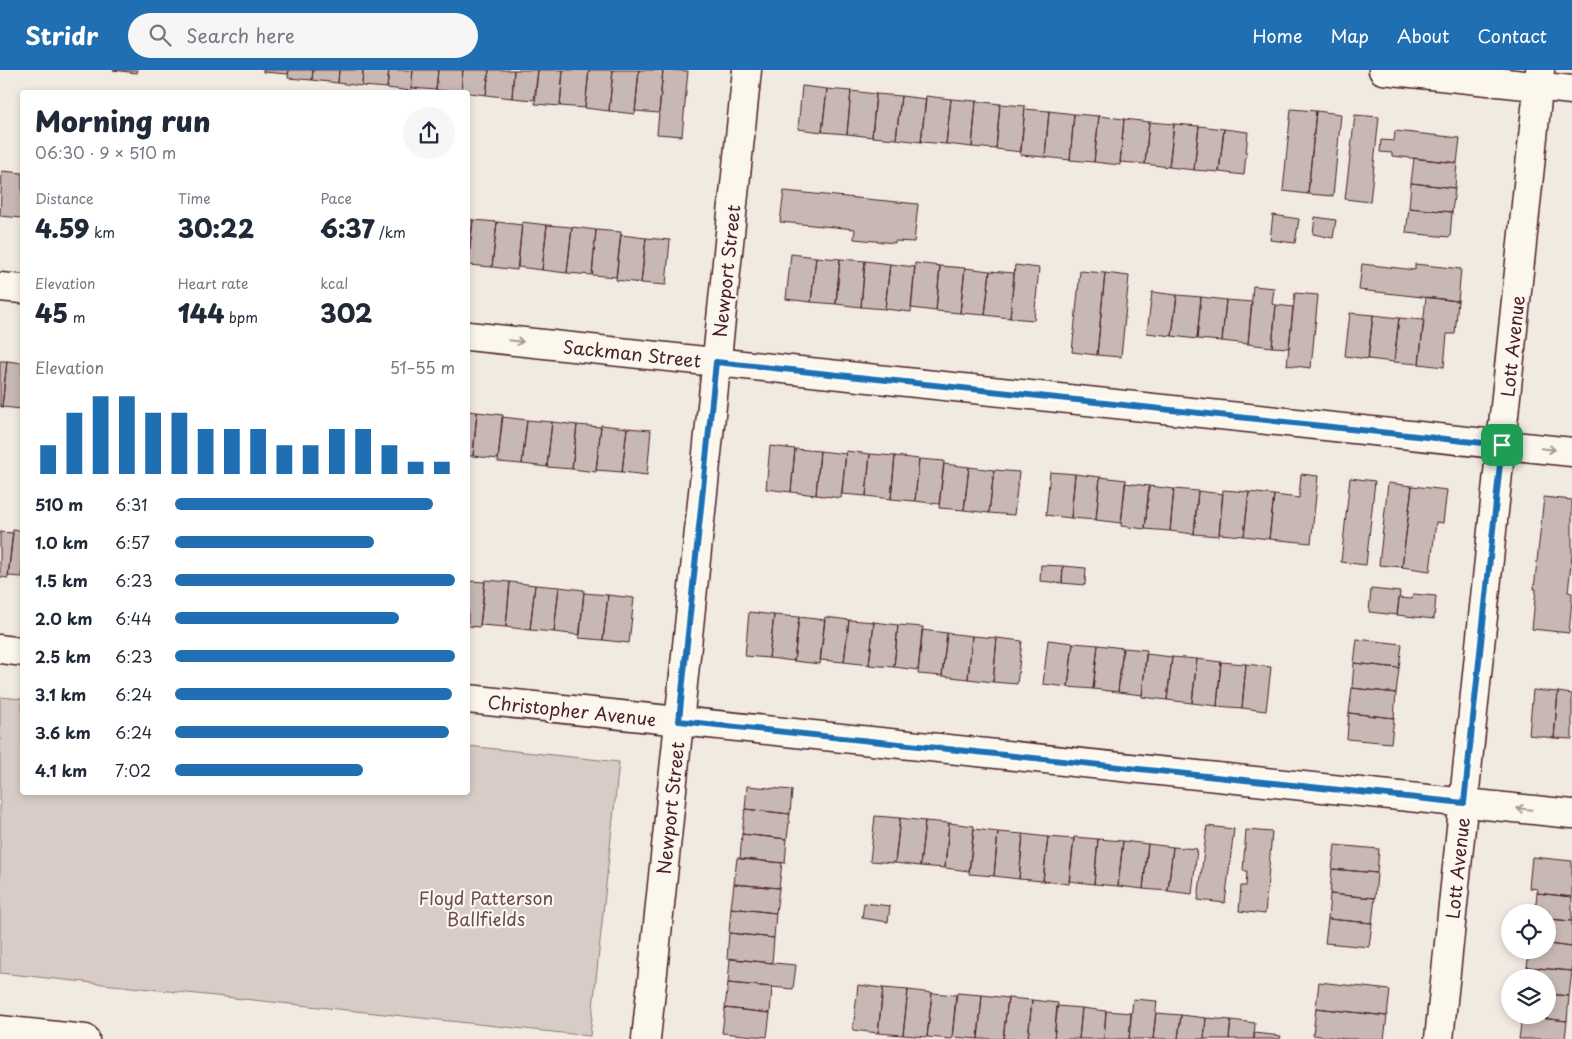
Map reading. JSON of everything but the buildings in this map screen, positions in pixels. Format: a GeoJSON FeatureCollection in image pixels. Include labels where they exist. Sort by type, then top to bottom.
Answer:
{"type":"FeatureCollection","features":[{"type":"Feature","properties":{"kind":"street","name":"Newport Street"},"geometry":{"type":"LineString","coordinates":[[646,1039],[747,70]]}},
{"type":"Feature","properties":{"kind":"street"},"geometry":{"type":"LineString","coordinates":[[1383,70],[1540,78],[1572,90]]}},
{"type":"Feature","properties":{"kind":"street","name":"Lott Avenue"},"geometry":{"type":"LineString","coordinates":[[1439,1039],[1540,78]]}},
{"type":"Feature","properties":{"kind":"street"},"geometry":{"type":"LineString","coordinates":[[0,287],[20,289]]}},
{"type":"Feature","properties":{"kind":"street","name":"Sackman Street"},"geometry":{"type":"LineString","coordinates":[[470,336],[1572,452]]}},
{"type":"Feature","properties":{"kind":"street"},"geometry":{"type":"LineString","coordinates":[[0,649],[20,652]]}},
{"type":"Feature","properties":{"kind":"street","name":"Christopher Avenue"},"geometry":{"type":"LineString","coordinates":[[470,698],[1572,814]]}},
{"type":"Feature","properties":{"kind":"street"},"geometry":{"type":"LineString","coordinates":[[0,1030],[85,1039]]}},
{"type":"Feature","properties":{"kind":"green space","name":"Floyd Patterson Ballfields"},"geometry":{"type":"Polygon","coordinates":[[[0,697],[20,699],[20,795],[470,795],[470,746],[619,762],[590,1036],[0,973],[0,697]]]}},
{"type":"Feature","properties":{"kind":"route"},"geometry":{"type":"LineString","coordinates":[[716,362],[1502,445],[1464,803],[679,721],[716,362]]}}]}
